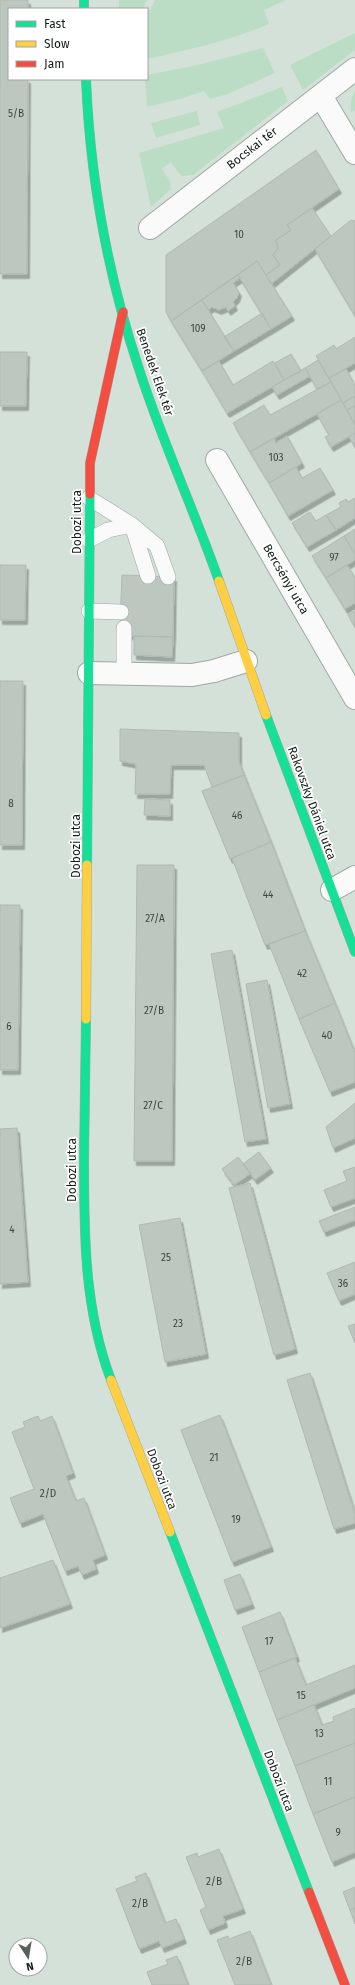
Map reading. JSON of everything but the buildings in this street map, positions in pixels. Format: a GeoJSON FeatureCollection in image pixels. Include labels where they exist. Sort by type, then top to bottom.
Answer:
{"type":"FeatureCollection","features":[{"type":"Feature","properties":{"kind":"street","name":"Bocskai tér"},"geometry":{"type":"LineString","coordinates":[[150,228],[355,69]]}},
{"type":"Feature","properties":{"kind":"street","name":"Benedek Elek tér"},"geometry":{"type":"LineString","coordinates":[[86,80],[88,125],[97,194],[105,244],[123,312],[139,369],[214,568],[246,661]]}},
{"type":"Feature","properties":{"kind":"street"},"geometry":{"type":"LineString","coordinates":[[320,96],[355,153]]}},
{"type":"Feature","properties":{"kind":"street","name":"Dobozi utca"},"geometry":{"type":"LineString","coordinates":[[123,312],[92,444],[90,463],[84,1234],[87,1281],[93,1318],[112,1382],[344,1985]]}},
{"type":"Feature","properties":{"kind":"street","name":"Bercsényi utca"},"geometry":{"type":"LineString","coordinates":[[216,460],[355,698]]}},
{"type":"Feature","properties":{"kind":"street"},"geometry":{"type":"LineString","coordinates":[[89,673],[192,675],[214,671],[246,661]]}},
{"type":"Feature","properties":{"kind":"street","name":"Rakovszky Dániel utca"},"geometry":{"type":"LineString","coordinates":[[246,661],[355,952]]}},
{"type":"Feature","properties":{"kind":"street"},"geometry":{"type":"LineString","coordinates":[[332,890],[355,877]]}},
{"type":"Feature","properties":{"kind":"lane"},"geometry":{"type":"LineString","coordinates":[[89,498],[132,525],[157,546],[168,577]]}},
{"type":"Feature","properties":{"kind":"lane"},"geometry":{"type":"LineString","coordinates":[[90,540],[108,530],[132,525]]}},
{"type":"Feature","properties":{"kind":"lane"},"geometry":{"type":"LineString","coordinates":[[132,525],[148,576]]}},
{"type":"Feature","properties":{"kind":"lane"},"geometry":{"type":"LineString","coordinates":[[89,611],[121,612]]}},
{"type":"Feature","properties":{"kind":"lane"},"geometry":{"type":"LineString","coordinates":[[124,628],[124,674]]}},
{"type":"Feature","properties":{"kind":"green space"},"geometry":{"type":"Polygon","coordinates":[[[119,0],[147,0],[143,8],[119,8],[119,0]]]}},
{"type":"Feature","properties":{"kind":"green space"},"geometry":{"type":"Polygon","coordinates":[[[155,0],[286,0],[264,10],[269,24],[224,40],[148,59],[148,14],[155,0]]]}},
{"type":"Feature","properties":{"kind":"green space"},"geometry":{"type":"Polygon","coordinates":[[[355,33],[355,50],[303,90],[290,65],[355,33]]]}},
{"type":"Feature","properties":{"kind":"green space"},"geometry":{"type":"Polygon","coordinates":[[[263,48],[275,73],[228,94],[210,99],[204,91],[180,99],[147,107],[145,80],[148,80],[148,75],[198,65],[263,48]]]}},
{"type":"Feature","properties":{"kind":"green space"},"geometry":{"type":"Polygon","coordinates":[[[282,87],[288,101],[193,175],[182,176],[171,162],[162,169],[170,181],[171,189],[151,207],[139,153],[224,128],[217,112],[282,87]]]}},
{"type":"Feature","properties":{"kind":"green space"},"geometry":{"type":"Polygon","coordinates":[[[355,91],[355,110],[351,113],[351,100],[355,91]]]}},
{"type":"Feature","properties":{"kind":"green space"},"geometry":{"type":"Polygon","coordinates":[[[197,111],[200,125],[156,138],[151,123],[197,111]]]}},
{"type":"Feature","properties":{"kind":"traffic: fast"},"geometry":{"type":"LineString","coordinates":[[84,0],[84,8]]}},
{"type":"Feature","properties":{"kind":"traffic: fast"},"geometry":{"type":"LineString","coordinates":[[86,80],[88,116],[96,189],[102,226],[118,298],[148,396],[219,581]]}},
{"type":"Feature","properties":{"kind":"traffic: fast"},"geometry":{"type":"LineString","coordinates":[[87,865],[90,494]]}},
{"type":"Feature","properties":{"kind":"traffic: fast"},"geometry":{"type":"LineString","coordinates":[[266,715],[355,952]]}},
{"type":"Feature","properties":{"kind":"traffic: fast"},"geometry":{"type":"LineString","coordinates":[[86,1019],[84,1159],[85,1243],[87,1271],[95,1326],[111,1380]]}},
{"type":"Feature","properties":{"kind":"traffic: fast"},"geometry":{"type":"LineString","coordinates":[[170,1532],[309,1892]]}},
{"type":"Feature","properties":{"kind":"traffic: slow"},"geometry":{"type":"LineString","coordinates":[[219,581],[266,715]]}},
{"type":"Feature","properties":{"kind":"traffic: slow"},"geometry":{"type":"LineString","coordinates":[[86,1019],[87,865]]}},
{"type":"Feature","properties":{"kind":"traffic: slow"},"geometry":{"type":"LineString","coordinates":[[111,1380],[170,1532]]}},
{"type":"Feature","properties":{"kind":"traffic: jam"},"geometry":{"type":"LineString","coordinates":[[90,494],[90,463],[123,312]]}},
{"type":"Feature","properties":{"kind":"traffic: jam"},"geometry":{"type":"LineString","coordinates":[[309,1892],[345,1985]]}}]}
